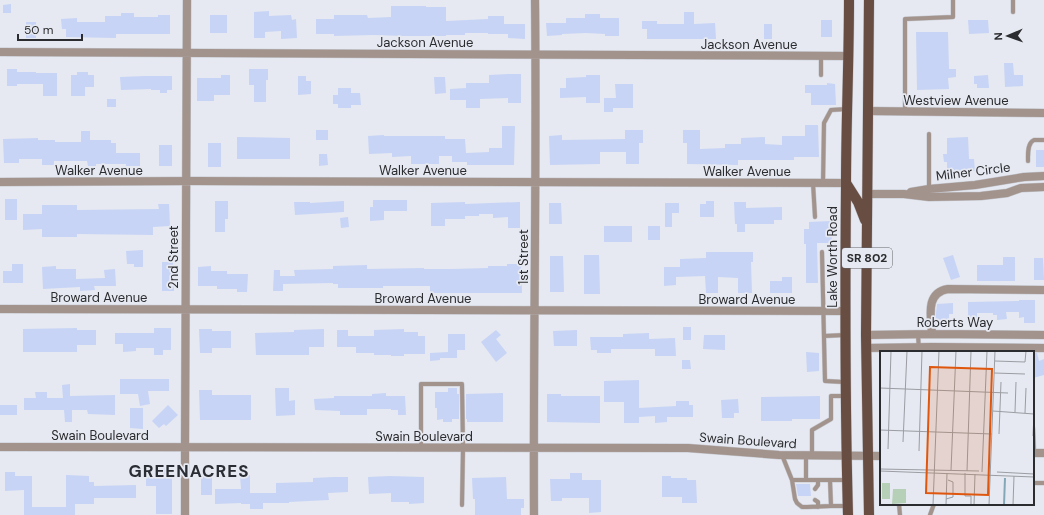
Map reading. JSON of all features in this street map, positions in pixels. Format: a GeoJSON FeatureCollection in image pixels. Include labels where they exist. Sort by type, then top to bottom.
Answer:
{"type":"FeatureCollection","features":[{"type":"Feature","properties":{"kind":"main road","name":"Lake Worth Road"},"geometry":{"type":"LineString","coordinates":[[848,510],[845,310],[849,0]]}},
{"type":"Feature","properties":{"kind":"main road","name":"SR 802"},"geometry":{"type":"LineString","coordinates":[[868,0],[866,348],[869,515]]}},
{"type":"Feature","properties":{"kind":"main road"},"geometry":{"type":"LineString","coordinates":[[846,183],[858,202],[867,227]]}},
{"type":"Feature","properties":{"kind":"street","name":"2nd Street"},"geometry":{"type":"LineString","coordinates":[[185,515],[184,447],[187,0]]}},
{"type":"Feature","properties":{"kind":"street","name":"1st Street"},"geometry":{"type":"LineString","coordinates":[[534,515],[534,310],[536,182],[535,0]]}},
{"type":"Feature","properties":{"kind":"street","name":"Jackson Avenue"},"geometry":{"type":"LineString","coordinates":[[0,52],[849,56]]}},
{"type":"Feature","properties":{"kind":"street","name":"Westview Avenue"},"geometry":{"type":"LineString","coordinates":[[868,111],[1044,113]]}},
{"type":"Feature","properties":{"kind":"street","name":"Milner Circle"},"geometry":{"type":"LineString","coordinates":[[929,193],[948,188],[1024,177],[1044,176]]}},
{"type":"Feature","properties":{"kind":"street","name":"Walker Avenue"},"geometry":{"type":"LineString","coordinates":[[0,182],[846,183]]}},
{"type":"Feature","properties":{"kind":"street","name":"Milner Circle"},"geometry":{"type":"LineString","coordinates":[[867,194],[929,193],[981,196],[1007,193],[1021,188],[1044,187]]}},
{"type":"Feature","properties":{"kind":"street"},"geometry":{"type":"LineString","coordinates":[[932,334],[931,302],[934,297],[943,290],[1044,290]]}},
{"type":"Feature","properties":{"kind":"street","name":"Broward Avenue"},"geometry":{"type":"LineString","coordinates":[[0,309],[845,310]]}},
{"type":"Feature","properties":{"kind":"street","name":"Roberts Way"},"geometry":{"type":"LineString","coordinates":[[866,335],[1044,335]]}},
{"type":"Feature","properties":{"kind":"street","name":"Roberts Way"},"geometry":{"type":"LineString","coordinates":[[866,348],[919,350],[1044,348]]}},
{"type":"Feature","properties":{"kind":"street","name":"Swain Boulevard"},"geometry":{"type":"LineString","coordinates":[[0,447],[688,448],[782,455],[880,456]]}},
{"type":"Feature","properties":{"kind":"lane"},"geometry":{"type":"LineString","coordinates":[[904,111],[904,19],[953,17],[953,0]]}},
{"type":"Feature","properties":{"kind":"lane"},"geometry":{"type":"LineString","coordinates":[[1013,0],[1013,12]]}},
{"type":"Feature","properties":{"kind":"lane"},"geometry":{"type":"LineString","coordinates":[[821,56],[821,74]]}},
{"type":"Feature","properties":{"kind":"lane"},"geometry":{"type":"LineString","coordinates":[[823,183],[824,123],[831,110],[848,109]]}},
{"type":"Feature","properties":{"kind":"lane"},"geometry":{"type":"LineString","coordinates":[[929,134],[929,193]]}},
{"type":"Feature","properties":{"kind":"lane"},"geometry":{"type":"LineString","coordinates":[[1028,162],[1028,149],[1030,144],[1034,140],[1044,140]]}},
{"type":"Feature","properties":{"kind":"lane"},"geometry":{"type":"LineString","coordinates":[[813,183],[815,217]]}},
{"type":"Feature","properties":{"kind":"lane"},"geometry":{"type":"LineString","coordinates":[[981,196],[982,184]]}},
{"type":"Feature","properties":{"kind":"lane"},"geometry":{"type":"LineString","coordinates":[[822,252],[824,382],[846,382]]}},
{"type":"Feature","properties":{"kind":"lane"},"geometry":{"type":"LineString","coordinates":[[918,334],[919,350]]}},
{"type":"Feature","properties":{"kind":"lane"},"geometry":{"type":"LineString","coordinates":[[824,336],[846,335]]}},
{"type":"Feature","properties":{"kind":"lane"},"geometry":{"type":"LineString","coordinates":[[421,448],[421,384],[462,384],[462,505]]}},
{"type":"Feature","properties":{"kind":"lane"},"geometry":{"type":"LineString","coordinates":[[806,480],[812,430],[831,419],[831,396],[846,396]]}},
{"type":"Feature","properties":{"kind":"lane"},"geometry":{"type":"LineString","coordinates":[[782,455],[792,480],[797,503],[802,506],[818,502],[848,510]]}},
{"type":"Feature","properties":{"kind":"lane"},"geometry":{"type":"LineString","coordinates":[[792,480],[847,480]]}},
{"type":"Feature","properties":{"kind":"lane"},"geometry":{"type":"LineString","coordinates":[[818,480],[818,488]]}},
{"type":"Feature","properties":{"kind":"lane"},"geometry":{"type":"LineString","coordinates":[[830,480],[831,506]]}},
{"type":"Feature","properties":{"kind":"lane"},"geometry":{"type":"LineString","coordinates":[[899,505],[900,515]]}},
{"type":"Feature","properties":{"kind":"lane"},"geometry":{"type":"LineString","coordinates":[[930,515],[934,505]]}},
{"type":"Feature","properties":{"kind":"building"},"geometry":{"type":"Polygon","coordinates":[[[11,4],[11,13],[3,13],[3,5],[11,4]]]}},
{"type":"Feature","properties":{"kind":"building"},"geometry":{"type":"Polygon","coordinates":[[[391,6],[446,7],[446,21],[488,19],[488,16],[504,16],[504,24],[525,24],[525,39],[508,38],[508,34],[488,33],[465,33],[465,35],[446,36],[334,36],[334,34],[316,34],[316,19],[334,19],[334,15],[367,15],[368,18],[391,17],[391,6]]]}},
{"type":"Feature","properties":{"kind":"building"},"geometry":{"type":"Polygon","coordinates":[[[269,11],[269,16],[291,15],[292,20],[296,19],[297,38],[281,39],[281,31],[265,32],[265,38],[254,38],[254,12],[269,11]]]}},
{"type":"Feature","properties":{"kind":"building"},"geometry":{"type":"Polygon","coordinates":[[[684,12],[694,12],[694,24],[715,23],[716,39],[647,39],[647,29],[642,29],[642,21],[657,21],[657,24],[684,24],[684,12]]]}},
{"type":"Feature","properties":{"kind":"building"},"geometry":{"type":"Polygon","coordinates":[[[121,13],[134,13],[134,17],[158,17],[158,15],[170,15],[170,34],[116,34],[116,38],[66,37],[66,29],[62,29],[61,19],[77,18],[77,22],[105,22],[105,16],[121,16],[121,13]]]}},
{"type":"Feature","properties":{"kind":"building"},"geometry":{"type":"Polygon","coordinates":[[[585,14],[600,14],[600,18],[619,18],[619,36],[605,36],[605,34],[586,33],[547,36],[546,23],[566,23],[566,18],[585,18],[585,14]]]}},
{"type":"Feature","properties":{"kind":"building"},"geometry":{"type":"Polygon","coordinates":[[[210,15],[227,15],[227,33],[210,33],[210,15]]]}},
{"type":"Feature","properties":{"kind":"building"},"geometry":{"type":"Polygon","coordinates":[[[821,20],[832,20],[832,37],[821,37],[821,20]]]}},
{"type":"Feature","properties":{"kind":"building"},"geometry":{"type":"Polygon","coordinates":[[[968,20],[988,20],[989,33],[969,34],[968,20]]]}},
{"type":"Feature","properties":{"kind":"building"},"geometry":{"type":"Polygon","coordinates":[[[26,22],[36,22],[36,38],[26,38],[26,22]]]}},
{"type":"Feature","properties":{"kind":"building"},"geometry":{"type":"Polygon","coordinates":[[[764,24],[772,24],[772,39],[764,39],[764,24]]]}},
{"type":"Feature","properties":{"kind":"building"},"geometry":{"type":"Polygon","coordinates":[[[916,32],[948,32],[949,69],[956,69],[956,77],[948,78],[949,89],[917,90],[916,32]]]}},
{"type":"Feature","properties":{"kind":"building"},"geometry":{"type":"Polygon","coordinates":[[[1004,63],[1013,63],[1014,75],[1023,75],[1023,86],[1005,87],[1004,63]]]}},
{"type":"Feature","properties":{"kind":"building"},"geometry":{"type":"Polygon","coordinates":[[[7,69],[17,69],[17,72],[57,73],[57,96],[43,96],[43,84],[17,84],[17,86],[7,86],[7,69]]]}},
{"type":"Feature","properties":{"kind":"building"},"geometry":{"type":"Polygon","coordinates":[[[249,69],[268,69],[268,80],[266,80],[266,102],[254,102],[254,85],[249,85],[249,69]]]}},
{"type":"Feature","properties":{"kind":"building"},"geometry":{"type":"Polygon","coordinates":[[[77,72],[88,72],[88,75],[94,75],[94,87],[85,87],[85,96],[71,96],[71,75],[77,75],[77,72]]]}},
{"type":"Feature","properties":{"kind":"building"},"geometry":{"type":"Polygon","coordinates":[[[521,74],[521,103],[508,103],[508,98],[480,99],[480,108],[466,108],[466,100],[450,100],[450,89],[466,88],[466,83],[489,83],[489,75],[521,74]]]}},
{"type":"Feature","properties":{"kind":"building"},"geometry":{"type":"Polygon","coordinates":[[[221,75],[230,75],[230,95],[214,95],[214,101],[197,101],[197,78],[221,78],[221,75]]]}},
{"type":"Feature","properties":{"kind":"building"},"geometry":{"type":"Polygon","coordinates":[[[586,75],[600,75],[600,103],[586,103],[586,97],[560,98],[560,88],[566,88],[566,78],[586,77],[586,75]]]}},
{"type":"Feature","properties":{"kind":"building"},"geometry":{"type":"Polygon","coordinates":[[[988,75],[989,88],[977,88],[977,84],[974,84],[974,76],[988,75]]]}},
{"type":"Feature","properties":{"kind":"building"},"geometry":{"type":"Polygon","coordinates":[[[172,76],[172,90],[167,90],[167,93],[160,93],[160,90],[151,89],[121,90],[120,77],[172,76]]]}},
{"type":"Feature","properties":{"kind":"building"},"geometry":{"type":"Polygon","coordinates":[[[298,76],[306,76],[306,81],[311,81],[311,94],[298,95],[298,76]]]}},
{"type":"Feature","properties":{"kind":"building"},"geometry":{"type":"Polygon","coordinates":[[[434,77],[445,77],[446,93],[435,94],[434,77]]]}},
{"type":"Feature","properties":{"kind":"building"},"geometry":{"type":"Polygon","coordinates":[[[827,83],[835,84],[836,105],[811,105],[811,93],[805,93],[805,85],[827,85],[827,83]]]}},
{"type":"Feature","properties":{"kind":"building"},"geometry":{"type":"Polygon","coordinates":[[[615,84],[633,84],[633,108],[613,108],[613,112],[604,112],[604,98],[616,98],[615,84]]]}},
{"type":"Feature","properties":{"kind":"building"},"geometry":{"type":"Polygon","coordinates":[[[338,88],[351,88],[351,93],[360,93],[361,105],[351,105],[351,108],[338,108],[338,104],[333,104],[333,95],[338,95],[338,88]]]}},
{"type":"Feature","properties":{"kind":"building"},"geometry":{"type":"Polygon","coordinates":[[[107,99],[116,99],[116,107],[107,107],[107,99]]]}},
{"type":"Feature","properties":{"kind":"building"},"geometry":{"type":"Polygon","coordinates":[[[805,125],[818,125],[819,157],[794,157],[794,160],[738,160],[738,165],[687,164],[687,143],[683,143],[683,130],[700,130],[700,149],[725,148],[725,144],[741,144],[741,138],[765,137],[765,144],[782,145],[782,136],[805,136],[805,125]]]}},
{"type":"Feature","properties":{"kind":"building"},"geometry":{"type":"Polygon","coordinates":[[[502,126],[515,126],[514,165],[467,165],[467,162],[452,162],[452,156],[439,156],[439,164],[411,164],[411,156],[392,157],[392,153],[369,154],[368,136],[384,135],[445,136],[445,139],[465,139],[466,153],[489,152],[489,148],[502,148],[502,126]]]}},
{"type":"Feature","properties":{"kind":"building"},"geometry":{"type":"Polygon","coordinates":[[[316,130],[328,130],[328,140],[316,140],[316,130]]]}},
{"type":"Feature","properties":{"kind":"building"},"geometry":{"type":"Polygon","coordinates":[[[625,130],[643,130],[643,143],[639,143],[639,164],[626,164],[626,152],[600,152],[600,164],[550,165],[549,136],[562,135],[562,140],[625,139],[625,130]]]}},
{"type":"Feature","properties":{"kind":"building"},"geometry":{"type":"Polygon","coordinates":[[[81,131],[90,131],[90,140],[111,140],[111,143],[116,143],[116,153],[140,153],[140,166],[126,166],[126,164],[96,164],[96,166],[88,166],[87,161],[54,161],[54,165],[42,165],[42,159],[19,159],[19,163],[4,163],[3,139],[38,138],[38,140],[55,140],[55,142],[81,142],[81,131]]]}},
{"type":"Feature","properties":{"kind":"building"},"geometry":{"type":"Polygon","coordinates":[[[237,137],[290,138],[290,159],[237,159],[237,137]]]}},
{"type":"Feature","properties":{"kind":"building"},"geometry":{"type":"Polygon","coordinates":[[[968,137],[969,159],[974,159],[975,171],[954,172],[954,169],[947,169],[947,162],[944,162],[943,154],[947,154],[947,138],[968,137]]]}},
{"type":"Feature","properties":{"kind":"building"},"geometry":{"type":"Polygon","coordinates":[[[208,143],[221,143],[221,167],[208,167],[208,143]]]}},
{"type":"Feature","properties":{"kind":"building"},"geometry":{"type":"Polygon","coordinates":[[[159,145],[172,145],[172,166],[159,166],[159,145]]]}},
{"type":"Feature","properties":{"kind":"building"},"geometry":{"type":"Polygon","coordinates":[[[1036,150],[1044,150],[1044,167],[1036,167],[1036,150]]]}},
{"type":"Feature","properties":{"kind":"building"},"geometry":{"type":"Polygon","coordinates":[[[319,154],[327,154],[328,165],[319,166],[319,154]]]}},
{"type":"Feature","properties":{"kind":"building"},"geometry":{"type":"Polygon","coordinates":[[[5,199],[17,199],[17,220],[5,220],[5,199]]]}},
{"type":"Feature","properties":{"kind":"building"},"geometry":{"type":"Polygon","coordinates":[[[373,200],[407,200],[407,211],[384,211],[384,220],[370,221],[370,207],[373,207],[373,200]]]}},
{"type":"Feature","properties":{"kind":"building"},"geometry":{"type":"Polygon","coordinates":[[[215,201],[228,201],[228,219],[225,219],[225,232],[215,232],[215,201]]]}},
{"type":"Feature","properties":{"kind":"building"},"geometry":{"type":"Polygon","coordinates":[[[344,201],[344,212],[295,215],[294,202],[310,203],[344,201]]]}},
{"type":"Feature","properties":{"kind":"building"},"geometry":{"type":"Polygon","coordinates":[[[706,201],[714,201],[714,217],[700,217],[700,204],[706,204],[706,201]]]}},
{"type":"Feature","properties":{"kind":"building"},"geometry":{"type":"Polygon","coordinates":[[[465,202],[465,204],[520,202],[520,228],[508,228],[508,217],[493,218],[493,214],[465,216],[465,219],[445,219],[445,226],[431,226],[431,203],[465,202]]]}},
{"type":"Feature","properties":{"kind":"building"},"geometry":{"type":"Polygon","coordinates":[[[734,202],[746,202],[746,208],[782,207],[782,220],[774,220],[774,224],[745,224],[745,232],[737,232],[734,202]]]}},
{"type":"Feature","properties":{"kind":"building"},"geometry":{"type":"Polygon","coordinates":[[[549,203],[561,203],[562,224],[549,224],[549,203]]]}},
{"type":"Feature","properties":{"kind":"building"},"geometry":{"type":"Polygon","coordinates":[[[665,203],[679,203],[679,213],[672,213],[672,227],[665,227],[665,203]]]}},
{"type":"Feature","properties":{"kind":"building"},"geometry":{"type":"Polygon","coordinates":[[[158,204],[169,204],[170,226],[153,227],[153,235],[77,234],[77,237],[42,237],[42,229],[23,230],[23,214],[42,214],[42,205],[77,205],[77,210],[159,209],[158,204]]]}},
{"type":"Feature","properties":{"kind":"building"},"geometry":{"type":"Polygon","coordinates":[[[348,217],[349,227],[341,228],[340,218],[348,217]]]}},
{"type":"Feature","properties":{"kind":"building"},"geometry":{"type":"Polygon","coordinates":[[[831,221],[832,243],[817,243],[818,283],[806,283],[806,244],[804,244],[804,229],[809,229],[809,222],[831,221]]]}},
{"type":"Feature","properties":{"kind":"building"},"geometry":{"type":"Polygon","coordinates":[[[604,226],[632,226],[632,242],[604,242],[604,226]]]}},
{"type":"Feature","properties":{"kind":"building"},"geometry":{"type":"Polygon","coordinates":[[[648,226],[660,226],[660,240],[648,240],[648,226]]]}},
{"type":"Feature","properties":{"kind":"building"},"geometry":{"type":"Polygon","coordinates":[[[143,250],[143,267],[134,267],[134,264],[127,264],[126,251],[143,250]]]}},
{"type":"Feature","properties":{"kind":"building"},"geometry":{"type":"Polygon","coordinates":[[[706,252],[753,252],[753,262],[751,262],[752,293],[738,293],[738,278],[718,277],[718,293],[706,293],[705,276],[676,277],[676,285],[664,286],[664,267],[680,267],[680,259],[706,258],[706,252]]]}},
{"type":"Feature","properties":{"kind":"building"},"geometry":{"type":"Polygon","coordinates":[[[584,255],[599,255],[600,294],[584,294],[584,255]]]}},
{"type":"Feature","properties":{"kind":"building"},"geometry":{"type":"Polygon","coordinates":[[[953,255],[960,277],[951,280],[943,258],[953,255]]]}},
{"type":"Feature","properties":{"kind":"building"},"geometry":{"type":"Polygon","coordinates":[[[550,256],[563,256],[564,292],[550,292],[550,256]]]}},
{"type":"Feature","properties":{"kind":"building"},"geometry":{"type":"Polygon","coordinates":[[[1003,257],[1015,257],[1015,281],[977,281],[977,265],[1003,265],[1003,257]]]}},
{"type":"Feature","properties":{"kind":"building"},"geometry":{"type":"Polygon","coordinates":[[[1034,258],[1043,258],[1044,280],[1034,280],[1034,258]]]}},
{"type":"Feature","properties":{"kind":"building"},"geometry":{"type":"Polygon","coordinates":[[[162,262],[173,262],[174,291],[162,291],[162,262]]]}},
{"type":"Feature","properties":{"kind":"building"},"geometry":{"type":"Polygon","coordinates":[[[12,264],[23,264],[23,283],[3,283],[3,271],[12,271],[12,264]]]}},
{"type":"Feature","properties":{"kind":"building"},"geometry":{"type":"Polygon","coordinates":[[[507,264],[521,264],[522,293],[430,293],[430,286],[338,288],[338,284],[333,283],[283,284],[283,291],[273,291],[274,270],[280,270],[280,276],[295,276],[294,270],[333,269],[333,266],[367,265],[367,269],[451,269],[488,268],[488,266],[507,266],[507,264]]]}},
{"type":"Feature","properties":{"kind":"building"},"geometry":{"type":"Polygon","coordinates":[[[56,266],[56,269],[76,269],[76,279],[105,278],[104,270],[115,269],[116,286],[94,286],[95,290],[80,291],[80,287],[43,289],[42,267],[56,266]]]}},
{"type":"Feature","properties":{"kind":"building"},"geometry":{"type":"Polygon","coordinates":[[[211,266],[211,271],[227,271],[227,274],[248,274],[247,292],[237,292],[237,289],[217,289],[217,286],[198,286],[198,267],[211,266]]]}},
{"type":"Feature","properties":{"kind":"building"},"geometry":{"type":"Polygon","coordinates":[[[782,277],[792,277],[792,293],[770,293],[770,281],[782,281],[782,277]]]}},
{"type":"Feature","properties":{"kind":"building"},"geometry":{"type":"Polygon","coordinates":[[[1035,300],[1035,323],[1024,323],[1024,317],[1019,318],[1019,312],[1006,312],[1007,319],[997,320],[997,315],[993,315],[993,313],[977,313],[977,320],[968,320],[968,302],[1035,300]]]}},
{"type":"Feature","properties":{"kind":"building"},"geometry":{"type":"Polygon","coordinates":[[[953,303],[953,314],[949,314],[949,321],[936,321],[937,304],[953,303]]]}},
{"type":"Feature","properties":{"kind":"building"},"geometry":{"type":"Polygon","coordinates":[[[683,327],[691,327],[691,340],[683,340],[683,327]]]}},
{"type":"Feature","properties":{"kind":"building"},"geometry":{"type":"Polygon","coordinates":[[[77,328],[77,330],[96,330],[96,345],[77,345],[77,352],[23,352],[23,329],[77,328]]]}},
{"type":"Feature","properties":{"kind":"building"},"geometry":{"type":"Polygon","coordinates":[[[154,328],[171,328],[171,350],[163,350],[163,355],[154,355],[154,348],[136,348],[136,351],[123,352],[123,344],[115,344],[115,333],[154,333],[154,328]]]}},
{"type":"Feature","properties":{"kind":"building"},"geometry":{"type":"Polygon","coordinates":[[[199,329],[231,331],[231,348],[212,348],[212,353],[200,353],[199,329]]]}},
{"type":"Feature","properties":{"kind":"building"},"geometry":{"type":"Polygon","coordinates":[[[324,329],[324,347],[309,347],[309,355],[256,355],[255,333],[294,332],[294,330],[324,329]]]}},
{"type":"Feature","properties":{"kind":"building"},"geometry":{"type":"Polygon","coordinates":[[[404,329],[404,332],[418,332],[418,336],[425,336],[425,354],[404,354],[404,356],[374,355],[374,353],[356,353],[356,347],[337,347],[337,330],[348,330],[348,336],[374,336],[374,330],[404,329]]]}},
{"type":"Feature","properties":{"kind":"building"},"geometry":{"type":"Polygon","coordinates":[[[496,330],[501,335],[496,339],[507,353],[496,362],[481,342],[496,330]]]}},
{"type":"Feature","properties":{"kind":"building"},"geometry":{"type":"Polygon","coordinates":[[[577,330],[577,346],[554,346],[553,331],[577,330]]]}},
{"type":"Feature","properties":{"kind":"building"},"geometry":{"type":"Polygon","coordinates":[[[649,333],[649,339],[675,338],[676,356],[655,356],[655,349],[611,349],[611,353],[597,353],[597,350],[591,350],[590,337],[623,337],[623,334],[649,333]]]}},
{"type":"Feature","properties":{"kind":"building"},"geometry":{"type":"Polygon","coordinates":[[[448,334],[465,334],[465,350],[457,350],[457,358],[440,358],[440,360],[430,361],[430,353],[448,352],[448,334]]]}},
{"type":"Feature","properties":{"kind":"building"},"geometry":{"type":"Polygon","coordinates":[[[704,335],[725,335],[725,350],[703,349],[704,335]]]}},
{"type":"Feature","properties":{"kind":"building"},"geometry":{"type":"Polygon","coordinates":[[[806,352],[819,353],[819,371],[807,372],[806,352]]]}},
{"type":"Feature","properties":{"kind":"building"},"geometry":{"type":"Polygon","coordinates":[[[1034,353],[1037,353],[1039,361],[1044,359],[1044,375],[1034,378],[1034,353]]]}},
{"type":"Feature","properties":{"kind":"building"},"geometry":{"type":"Polygon","coordinates":[[[682,360],[690,360],[691,369],[682,369],[682,360]]]}},
{"type":"Feature","properties":{"kind":"building"},"geometry":{"type":"Polygon","coordinates":[[[120,379],[169,379],[169,391],[148,391],[150,404],[140,406],[138,394],[120,394],[120,379]]]}},
{"type":"Feature","properties":{"kind":"building"},"geometry":{"type":"Polygon","coordinates":[[[639,380],[639,408],[676,406],[676,401],[689,401],[689,405],[693,405],[693,417],[667,417],[667,422],[655,423],[655,416],[639,417],[639,423],[624,423],[624,402],[604,402],[604,381],[639,380]]]}},
{"type":"Feature","properties":{"kind":"building"},"geometry":{"type":"Polygon","coordinates":[[[70,384],[70,396],[115,395],[115,415],[88,414],[87,410],[72,410],[72,422],[65,422],[64,410],[24,410],[24,398],[36,398],[35,392],[47,392],[47,398],[63,398],[62,385],[70,384]]]}},
{"type":"Feature","properties":{"kind":"building"},"geometry":{"type":"Polygon","coordinates":[[[275,388],[289,388],[289,401],[295,400],[295,415],[276,416],[275,388]]]}},
{"type":"Feature","properties":{"kind":"building"},"geometry":{"type":"Polygon","coordinates":[[[448,388],[457,388],[457,394],[459,394],[459,419],[452,419],[452,422],[443,422],[443,419],[437,420],[435,392],[448,392],[448,388]]]}},
{"type":"Feature","properties":{"kind":"building"},"geometry":{"type":"Polygon","coordinates":[[[199,390],[212,390],[212,395],[251,395],[251,420],[200,420],[199,390]]]}},
{"type":"Feature","properties":{"kind":"building"},"geometry":{"type":"Polygon","coordinates":[[[386,393],[386,396],[405,396],[406,415],[398,415],[398,410],[391,409],[367,409],[367,415],[340,415],[340,411],[315,410],[314,399],[334,398],[334,396],[372,396],[372,394],[386,393]]]}},
{"type":"Feature","properties":{"kind":"building"},"geometry":{"type":"Polygon","coordinates":[[[503,393],[503,422],[467,422],[466,394],[503,393]]]}},
{"type":"Feature","properties":{"kind":"building"},"geometry":{"type":"Polygon","coordinates":[[[547,394],[561,394],[561,396],[600,396],[600,423],[547,422],[547,394]]]}},
{"type":"Feature","properties":{"kind":"building"},"geometry":{"type":"Polygon","coordinates":[[[820,396],[820,419],[761,421],[761,397],[820,396]]]}},
{"type":"Feature","properties":{"kind":"building"},"geometry":{"type":"Polygon","coordinates":[[[738,399],[739,413],[734,413],[734,418],[722,418],[721,400],[738,399]]]}},
{"type":"Feature","properties":{"kind":"building"},"geometry":{"type":"Polygon","coordinates":[[[0,405],[17,405],[17,415],[0,415],[0,405]]]}},
{"type":"Feature","properties":{"kind":"building"},"geometry":{"type":"Polygon","coordinates":[[[168,405],[178,415],[166,426],[164,424],[159,428],[152,421],[168,405]]]}},
{"type":"Feature","properties":{"kind":"building"},"geometry":{"type":"Polygon","coordinates":[[[130,408],[143,408],[143,429],[130,428],[130,408]]]}},
{"type":"Feature","properties":{"kind":"building"},"geometry":{"type":"Polygon","coordinates":[[[156,467],[172,467],[172,514],[156,514],[156,486],[146,486],[146,477],[156,477],[156,467]]]}},
{"type":"Feature","properties":{"kind":"building"},"geometry":{"type":"Polygon","coordinates":[[[5,472],[15,472],[15,476],[32,476],[32,507],[66,507],[66,475],[89,476],[89,482],[94,482],[94,486],[136,485],[136,498],[94,498],[94,504],[75,504],[75,515],[24,515],[24,490],[5,491],[5,472]]]}},
{"type":"Feature","properties":{"kind":"building"},"geometry":{"type":"Polygon","coordinates":[[[570,473],[582,473],[582,480],[601,480],[601,512],[589,513],[589,498],[562,498],[562,501],[551,501],[550,479],[570,479],[570,473]]]}},
{"type":"Feature","properties":{"kind":"building"},"geometry":{"type":"Polygon","coordinates":[[[240,475],[250,475],[250,493],[276,493],[276,483],[313,482],[313,478],[333,477],[348,477],[348,492],[328,493],[329,500],[263,503],[263,509],[250,509],[250,504],[241,503],[215,504],[215,489],[241,489],[240,475]]]}},
{"type":"Feature","properties":{"kind":"building"},"geometry":{"type":"Polygon","coordinates":[[[662,476],[696,480],[697,503],[682,503],[682,497],[662,497],[662,476]]]}},
{"type":"Feature","properties":{"kind":"building"},"geometry":{"type":"Polygon","coordinates":[[[201,477],[212,477],[212,495],[201,495],[201,477]]]}},
{"type":"Feature","properties":{"kind":"building"},"geometry":{"type":"Polygon","coordinates":[[[368,477],[424,477],[424,503],[409,504],[409,502],[391,502],[391,493],[369,494],[368,477]]]}},
{"type":"Feature","properties":{"kind":"building"},"geometry":{"type":"Polygon","coordinates":[[[506,477],[507,499],[524,499],[524,508],[521,508],[521,515],[475,515],[475,499],[473,499],[472,478],[506,477]]]}},
{"type":"Feature","properties":{"kind":"building"},"geometry":{"type":"Polygon","coordinates":[[[796,484],[810,484],[811,496],[798,496],[796,484]]]}},
{"type":"Feature","properties":{"kind":"district","name":"GREENACRES"},"geometry":{"type":"Point","coordinates":[189,471]}}]}
